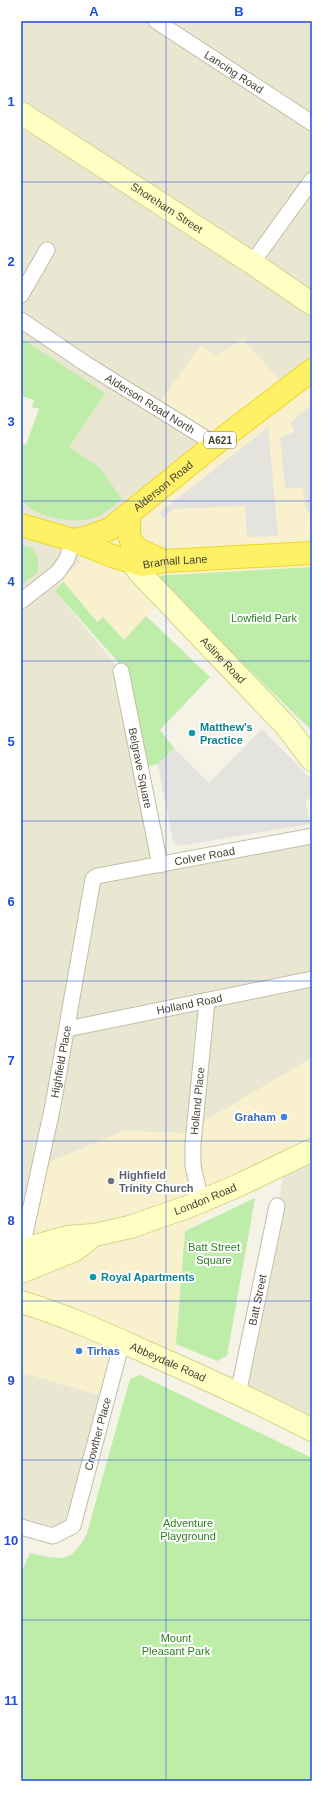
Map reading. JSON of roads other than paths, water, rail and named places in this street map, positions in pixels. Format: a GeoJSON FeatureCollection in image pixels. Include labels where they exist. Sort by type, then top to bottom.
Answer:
{"type":"FeatureCollection","features":[{"type":"Feature","properties":{"kind":"highway","name":"Alderson Road"},"geometry":{"type":"LineString","coordinates":[[73,540],[85,538],[110,529],[215,444],[312,370]]}},
{"type":"Feature","properties":{"kind":"highway"},"geometry":{"type":"LineString","coordinates":[[130,514],[128,535],[133,554]]}},
{"type":"Feature","properties":{"kind":"highway","name":"Bramall Lane"},"geometry":{"type":"LineString","coordinates":[[21,525],[73,540],[112,556],[133,554],[165,561],[312,553]]}},
{"type":"Feature","properties":{"kind":"main road","name":"Shoreham Street"},"geometry":{"type":"LineString","coordinates":[[21,113],[252,263],[312,304]]}},
{"type":"Feature","properties":{"kind":"main road","name":"Asline Road"},"geometry":{"type":"LineString","coordinates":[[133,554],[139,572],[286,726],[312,760]]}},
{"type":"Feature","properties":{"kind":"main road","name":"London Road"},"geometry":{"type":"LineString","coordinates":[[23,1250],[67,1237],[94,1235],[130,1227],[237,1186],[312,1150]]}},
{"type":"Feature","properties":{"kind":"main road","name":"London Road"},"geometry":{"type":"LineString","coordinates":[[21,1272],[45,1260],[75,1250],[94,1235]]}},
{"type":"Feature","properties":{"kind":"main road"},"geometry":{"type":"LineString","coordinates":[[23,1250],[35,1259],[45,1260]]}},
{"type":"Feature","properties":{"kind":"main road","name":"Abbeydale Road"},"geometry":{"type":"LineString","coordinates":[[21,1302],[51,1312],[122,1342],[238,1394],[312,1430]]}},
{"type":"Feature","properties":{"kind":"street","name":"Lancing Road"},"geometry":{"type":"LineString","coordinates":[[156,21],[312,123]]}},
{"type":"Feature","properties":{"kind":"street"},"geometry":{"type":"LineString","coordinates":[[252,263],[312,180]]}},
{"type":"Feature","properties":{"kind":"street"},"geometry":{"type":"LineString","coordinates":[[21,295],[47,250]]}},
{"type":"Feature","properties":{"kind":"street","name":"Alderson Road North"},"geometry":{"type":"LineString","coordinates":[[21,320],[86,364],[215,444]]}},
{"type":"Feature","properties":{"kind":"street"},"geometry":{"type":"LineString","coordinates":[[21,601],[57,573],[67,559],[73,540]]}},
{"type":"Feature","properties":{"kind":"street","name":"Belgrave Square"},"geometry":{"type":"LineString","coordinates":[[121,671],[160,865]]}},
{"type":"Feature","properties":{"kind":"street","name":"Colver Road"},"geometry":{"type":"LineString","coordinates":[[98,876],[312,836]]}},
{"type":"Feature","properties":{"kind":"street","name":"Highfield Place"},"geometry":{"type":"LineString","coordinates":[[23,1250],[67,1029],[91,882],[98,876]]}},
{"type":"Feature","properties":{"kind":"street","name":"Holland Road"},"geometry":{"type":"LineString","coordinates":[[67,1029],[312,979]]}},
{"type":"Feature","properties":{"kind":"street","name":"Holland Place"},"geometry":{"type":"LineString","coordinates":[[201,1201],[193,1166],[193,1144],[207,1001]]}},
{"type":"Feature","properties":{"kind":"street","name":"Batt Street"},"geometry":{"type":"LineString","coordinates":[[238,1394],[277,1206]]}},
{"type":"Feature","properties":{"kind":"street","name":"Crowther Place"},"geometry":{"type":"LineString","coordinates":[[21,1527],[53,1536],[73,1526],[122,1342]]}},
{"type":"Feature","properties":{"kind":"place","name":"Matthew's Practice"},"geometry":{"type":"Point","coordinates":[192,733]}},
{"type":"Feature","properties":{"kind":"place","name":"Graham"},"geometry":{"type":"Point","coordinates":[284,1117]}},
{"type":"Feature","properties":{"kind":"place","name":"Highfield Trinity Church"},"geometry":{"type":"Point","coordinates":[111,1181]}},
{"type":"Feature","properties":{"kind":"place","name":"Royal Apartments"},"geometry":{"type":"Point","coordinates":[93,1277]}},
{"type":"Feature","properties":{"kind":"place","name":"Tirhas"},"geometry":{"type":"Point","coordinates":[79,1351]}},
{"type":"Feature","properties":{"kind":"park label","name":"Lowfield Park"},"geometry":{"type":"Point","coordinates":[264,618]}},
{"type":"Feature","properties":{"kind":"park label","name":"Batt Street Square"},"geometry":{"type":"Point","coordinates":[214,1253]}},
{"type":"Feature","properties":{"kind":"park label","name":"Adventure Playground"},"geometry":{"type":"Point","coordinates":[188,1529]}},
{"type":"Feature","properties":{"kind":"park label","name":"Mount Pleasant Park"},"geometry":{"type":"Point","coordinates":[176,1644]}}]}
